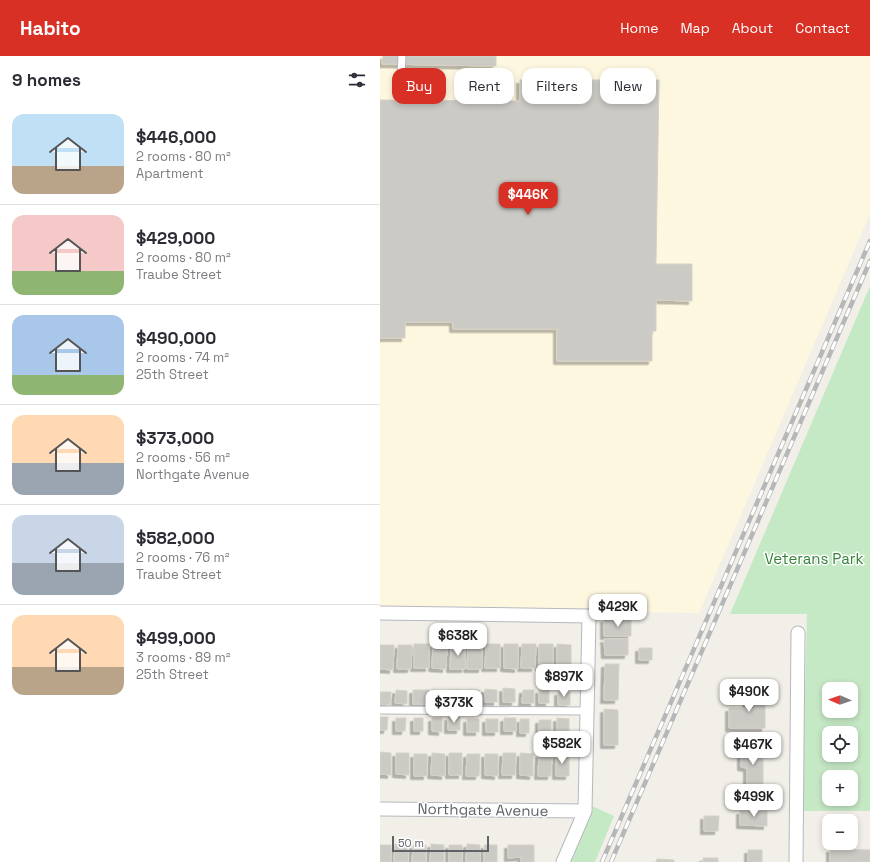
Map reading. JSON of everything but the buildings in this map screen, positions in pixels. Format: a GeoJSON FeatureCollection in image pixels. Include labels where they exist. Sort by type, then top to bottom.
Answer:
{"type":"FeatureCollection","features":[{"type":"Feature","properties":{"kind":"street"},"geometry":{"type":"LineString","coordinates":[[380,613],[589,616],[585,811],[562,862]]}},
{"type":"Feature","properties":{"kind":"street"},"geometry":{"type":"LineString","coordinates":[[796,862],[798,633]]}},
{"type":"Feature","properties":{"kind":"street","name":"Northgate Avenue"},"geometry":{"type":"LineString","coordinates":[[380,809],[585,811]]}},
{"type":"Feature","properties":{"kind":"lane"},"geometry":{"type":"LineString","coordinates":[[402,56],[402,68]]}},
{"type":"Feature","properties":{"kind":"lane"},"geometry":{"type":"LineString","coordinates":[[380,710],[587,711]]}},
{"type":"Feature","properties":{"kind":"shaded area"},"geometry":{"type":"Polygon","coordinates":[[[380,56],[870,56],[870,214],[699,613],[380,609],[380,56]]]}},
{"type":"Feature","properties":{"kind":"green space","name":"Veterans Park"},"geometry":{"type":"Polygon","coordinates":[[[870,286],[870,811],[802,811],[807,614],[730,614],[870,286]]]}},
{"type":"Feature","properties":{"kind":"green space"},"geometry":{"type":"Polygon","coordinates":[[[592,806],[614,816],[595,862],[571,862],[592,813],[592,806]]]}},
{"type":"Feature","properties":{"kind":"railway"},"geometry":{"type":"LineString","coordinates":[[602,862],[870,241]]}},
{"type":"Feature","properties":{"kind":"railway"},"geometry":{"type":"LineString","coordinates":[[611,862],[870,261]]}}]}
